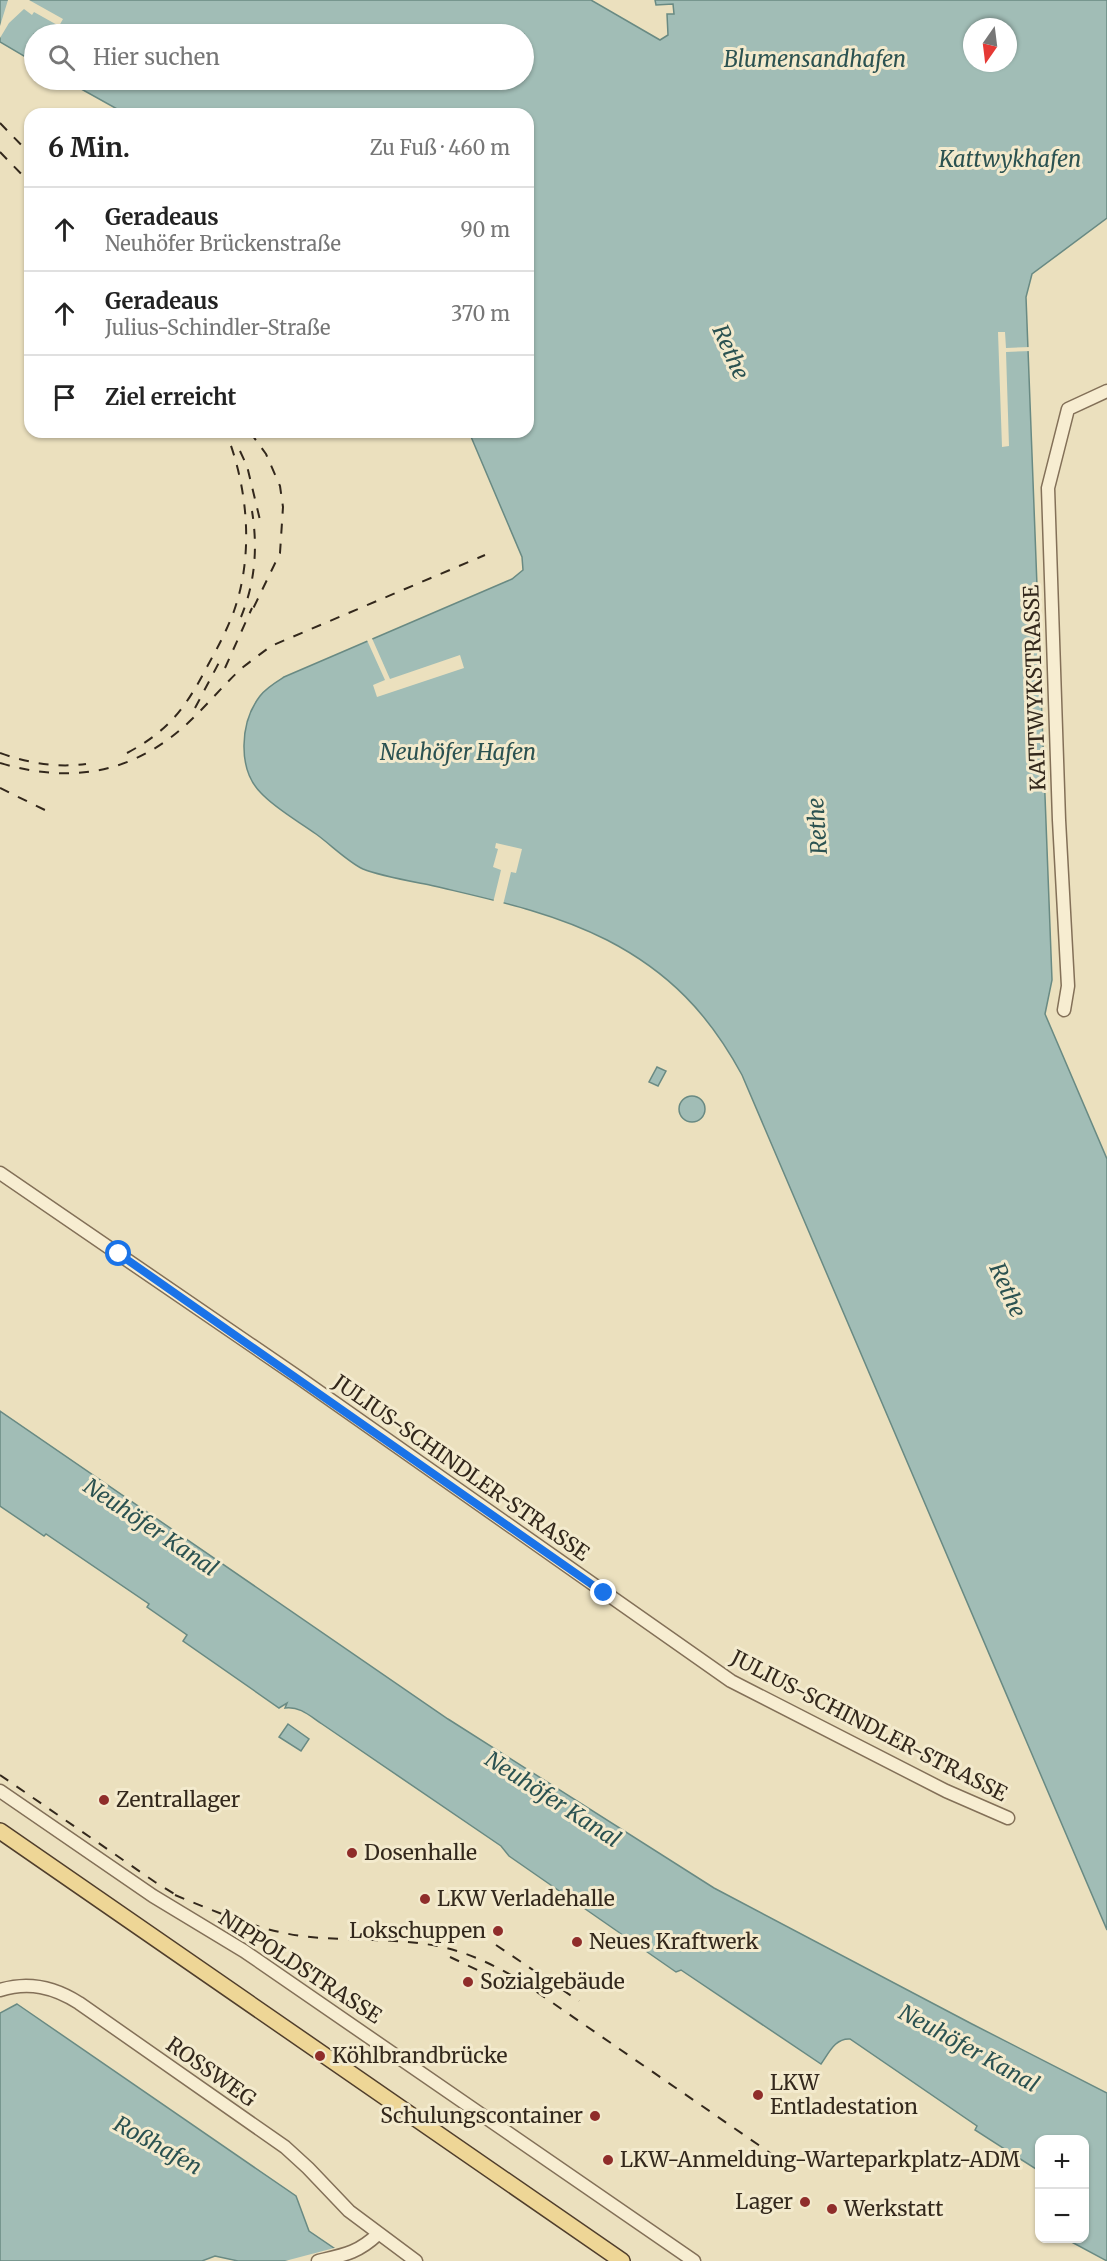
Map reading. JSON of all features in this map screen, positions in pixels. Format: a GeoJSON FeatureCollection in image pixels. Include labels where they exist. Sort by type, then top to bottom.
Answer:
{"type":"FeatureCollection","features":[{"type":"Feature","properties":{"kind":"main road"},"geometry":{"type":"LineString","coordinates":[[0,1831],[622,2261]]}},
{"type":"Feature","properties":{"kind":"main road"},"geometry":{"type":"LineString","coordinates":[[0,1842],[606,2261]]}},
{"type":"Feature","properties":{"kind":"street","name":"KATTWYKSTRASSE"},"geometry":{"type":"LineString","coordinates":[[1064,1010],[1068,986],[1059,820],[1048,488],[1068,409],[1107,391]]}},
{"type":"Feature","properties":{"kind":"street","name":"JULIUS-SCHINDLER-STRASSE"},"geometry":{"type":"LineString","coordinates":[[0,1173],[731,1681],[946,1791],[1008,1818]]}},
{"type":"Feature","properties":{"kind":"street","name":"NIPPOLDSTRASSE"},"geometry":{"type":"LineString","coordinates":[[0,1791],[153,1896],[244,1951],[694,2261]]}},
{"type":"Feature","properties":{"kind":"street","name":"ROSSWEG"},"geometry":{"type":"LineString","coordinates":[[0,1990],[22,1985],[41,1986],[74,2000],[285,2147],[349,2211],[416,2261]]}},
{"type":"Feature","properties":{"kind":"street"},"geometry":{"type":"LineString","coordinates":[[318,2261],[350,2254],[366,2246],[378,2234]]}},
{"type":"Feature","properties":{"kind":"water"},"geometry":{"type":"Polygon","coordinates":[[[0,0],[591,0],[660,40],[668,35],[667,14],[674,14],[673,4],[656,5],[655,0],[1107,0],[1107,218],[1032,274],[1026,297],[1052,980],[1045,1014],[1107,1159],[1107,1930],[742,1075],[716,1033],[685,997],[650,966],[629,952],[586,930],[522,908],[379,874],[357,866],[267,799],[253,783],[248,771],[244,745],[248,719],[260,696],[271,685],[284,677],[512,579],[523,570],[522,557],[472,438],[534,438],[534,108],[115,108],[83,90],[534,90],[534,24],[24,24],[24,56],[0,42],[0,0]]]}},
{"type":"Feature","properties":{"kind":"water"},"geometry":{"type":"Polygon","coordinates":[[[657,1067],[666,1071],[658,1086],[649,1082],[657,1067]]]}},
{"type":"Feature","properties":{"kind":"water"},"geometry":{"type":"Polygon","coordinates":[[[692,1096],[701,1100],[705,1109],[701,1118],[692,1122],[683,1118],[679,1109],[683,1100],[692,1096]]]}},
{"type":"Feature","properties":{"kind":"water","name":"Neuhöfer Kanal"},"geometry":{"type":"Polygon","coordinates":[[[0,1411],[448,1719],[714,1888],[1107,2093],[1107,2261],[1073,2243],[1089,2243],[1089,2135],[1035,2135],[1035,2168],[975,2130],[977,2126],[850,2039],[836,2044],[821,2064],[681,1970],[676,1972],[509,1856],[501,1846],[309,1715],[300,1710],[285,1708],[287,1703],[279,1708],[183,1641],[187,1635],[147,1607],[149,1604],[46,1534],[44,1536],[0,1506],[0,1411]]]}},
{"type":"Feature","properties":{"kind":"water"},"geometry":{"type":"Polygon","coordinates":[[[288,1724],[309,1739],[301,1751],[279,1737],[288,1724]]]}},
{"type":"Feature","properties":{"kind":"water","name":"Roßhafen"},"geometry":{"type":"Polygon","coordinates":[[[17,2004],[296,2196],[309,2231],[353,2261],[238,2261],[215,2256],[202,2261],[0,2261],[0,2013],[17,2004]]]}},
{"type":"Feature","properties":{"kind":"pier"},"geometry":{"type":"Polygon","coordinates":[[[8,0],[29,0],[63,19],[60,24],[55,24],[34,12],[32,15],[24,9],[9,23],[0,38],[0,26],[8,0]]]}},
{"type":"Feature","properties":{"kind":"pier"},"geometry":{"type":"Polygon","coordinates":[[[998,332],[1005,332],[1006,348],[1031,347],[1031,351],[1006,352],[1009,446],[1002,447],[998,332]]]}},
{"type":"Feature","properties":{"kind":"pier"},"geometry":{"type":"Polygon","coordinates":[[[371,636],[390,679],[460,655],[464,668],[377,697],[373,685],[385,680],[366,638],[371,636]]]}},
{"type":"Feature","properties":{"kind":"pier"},"geometry":{"type":"Polygon","coordinates":[[[496,843],[522,849],[516,873],[511,872],[503,905],[493,903],[501,870],[493,867],[498,849],[495,848],[496,843]]]}},
{"type":"Feature","properties":{"kind":"pier"},"geometry":{"type":"Polygon","coordinates":[[[338,2247],[356,2261],[285,2261],[338,2247]]]}},
{"type":"Feature","properties":{"kind":"railway"},"geometry":{"type":"LineString","coordinates":[[0,123],[24,148]]}},
{"type":"Feature","properties":{"kind":"railway"},"geometry":{"type":"LineString","coordinates":[[0,152],[24,177]]}},
{"type":"Feature","properties":{"kind":"railway"},"geometry":{"type":"LineString","coordinates":[[127,753],[166,726],[184,705],[215,652],[234,611],[244,567],[246,521],[239,476],[228,438]]}},
{"type":"Feature","properties":{"kind":"railway"},"geometry":{"type":"LineString","coordinates":[[250,615],[280,553],[283,507],[280,486],[266,454],[254,438]]}},
{"type":"Feature","properties":{"kind":"railway"},"geometry":{"type":"LineString","coordinates":[[240,451],[247,466],[260,520]]}},
{"type":"Feature","properties":{"kind":"railway"},"geometry":{"type":"LineString","coordinates":[[241,617],[254,565],[255,538],[252,511]]}},
{"type":"Feature","properties":{"kind":"railway"},"geometry":{"type":"LineString","coordinates":[[0,763],[22,769],[66,773],[88,772],[130,761],[150,751],[180,730],[242,668],[271,646],[485,555]]}},
{"type":"Feature","properties":{"kind":"railway"},"geometry":{"type":"LineString","coordinates":[[225,668],[252,608]]}},
{"type":"Feature","properties":{"kind":"railway"},"geometry":{"type":"LineString","coordinates":[[195,708],[223,655]]}},
{"type":"Feature","properties":{"kind":"railway"},"geometry":{"type":"LineString","coordinates":[[0,753],[42,764],[86,764]]}},
{"type":"Feature","properties":{"kind":"railway"},"geometry":{"type":"LineString","coordinates":[[0,788],[53,814]]}},
{"type":"Feature","properties":{"kind":"railway"},"geometry":{"type":"LineString","coordinates":[[0,1775],[181,1898]]}},
{"type":"Feature","properties":{"kind":"railway"},"geometry":{"type":"LineString","coordinates":[[175,1895],[237,1920],[285,1933],[316,1938],[425,1944],[461,1952],[485,1962],[518,1979],[776,2157]]}},
{"type":"Feature","properties":{"kind":"railway"},"geometry":{"type":"LineString","coordinates":[[496,1945],[579,2001]]}},
{"type":"Feature","properties":{"kind":"railway"},"geometry":{"type":"LineString","coordinates":[[450,1957],[486,1974],[506,1987]]}},
{"type":"Feature","properties":{"kind":"place","name":"Zentrallager"},"geometry":{"type":"Point","coordinates":[104,1800]}},
{"type":"Feature","properties":{"kind":"place","name":"Dosenhalle"},"geometry":{"type":"Point","coordinates":[352,1853]}},
{"type":"Feature","properties":{"kind":"place","name":"LKW Verladehalle"},"geometry":{"type":"Point","coordinates":[425,1899]}},
{"type":"Feature","properties":{"kind":"place","name":"Lokschuppen"},"geometry":{"type":"Point","coordinates":[498,1931]}},
{"type":"Feature","properties":{"kind":"place","name":"Neues Kraftwerk"},"geometry":{"type":"Point","coordinates":[577,1942]}},
{"type":"Feature","properties":{"kind":"place","name":"Sozialgebäude"},"geometry":{"type":"Point","coordinates":[468,1982]}},
{"type":"Feature","properties":{"kind":"place","name":"Köhlbrandbrücke"},"geometry":{"type":"Point","coordinates":[320,2056]}},
{"type":"Feature","properties":{"kind":"place","name":"LKW Entladestation"},"geometry":{"type":"Point","coordinates":[758,2095]}},
{"type":"Feature","properties":{"kind":"place","name":"Schulungscontainer"},"geometry":{"type":"Point","coordinates":[595,2116]}},
{"type":"Feature","properties":{"kind":"place","name":"LKW-Anmeldung-Warteparkplatz-ADM"},"geometry":{"type":"Point","coordinates":[608,2160]}},
{"type":"Feature","properties":{"kind":"place","name":"Lager"},"geometry":{"type":"Point","coordinates":[805,2202]}},
{"type":"Feature","properties":{"kind":"place","name":"Werkstatt"},"geometry":{"type":"Point","coordinates":[832,2209]}},
{"type":"Feature","properties":{"kind":"route"},"geometry":{"type":"LineString","coordinates":[[119,1254],[604,1593]]}},
{"type":"Feature","properties":{"kind":"water label","name":"Blumensandhafen"},"geometry":{"type":"Point","coordinates":[815,59]}},
{"type":"Feature","properties":{"kind":"water label","name":"Kattwykhafen"},"geometry":{"type":"Point","coordinates":[1010,159]}},
{"type":"Feature","properties":{"kind":"water label","name":"Rethe"},"geometry":{"type":"Point","coordinates":[731,352]}},
{"type":"Feature","properties":{"kind":"water label","name":"Neuhöfer Hafen"},"geometry":{"type":"Point","coordinates":[458,752]}},
{"type":"Feature","properties":{"kind":"water label","name":"Rethe"},"geometry":{"type":"Point","coordinates":[817,826]}},
{"type":"Feature","properties":{"kind":"water label","name":"Rethe"},"geometry":{"type":"Point","coordinates":[1008,1290]}}]}
